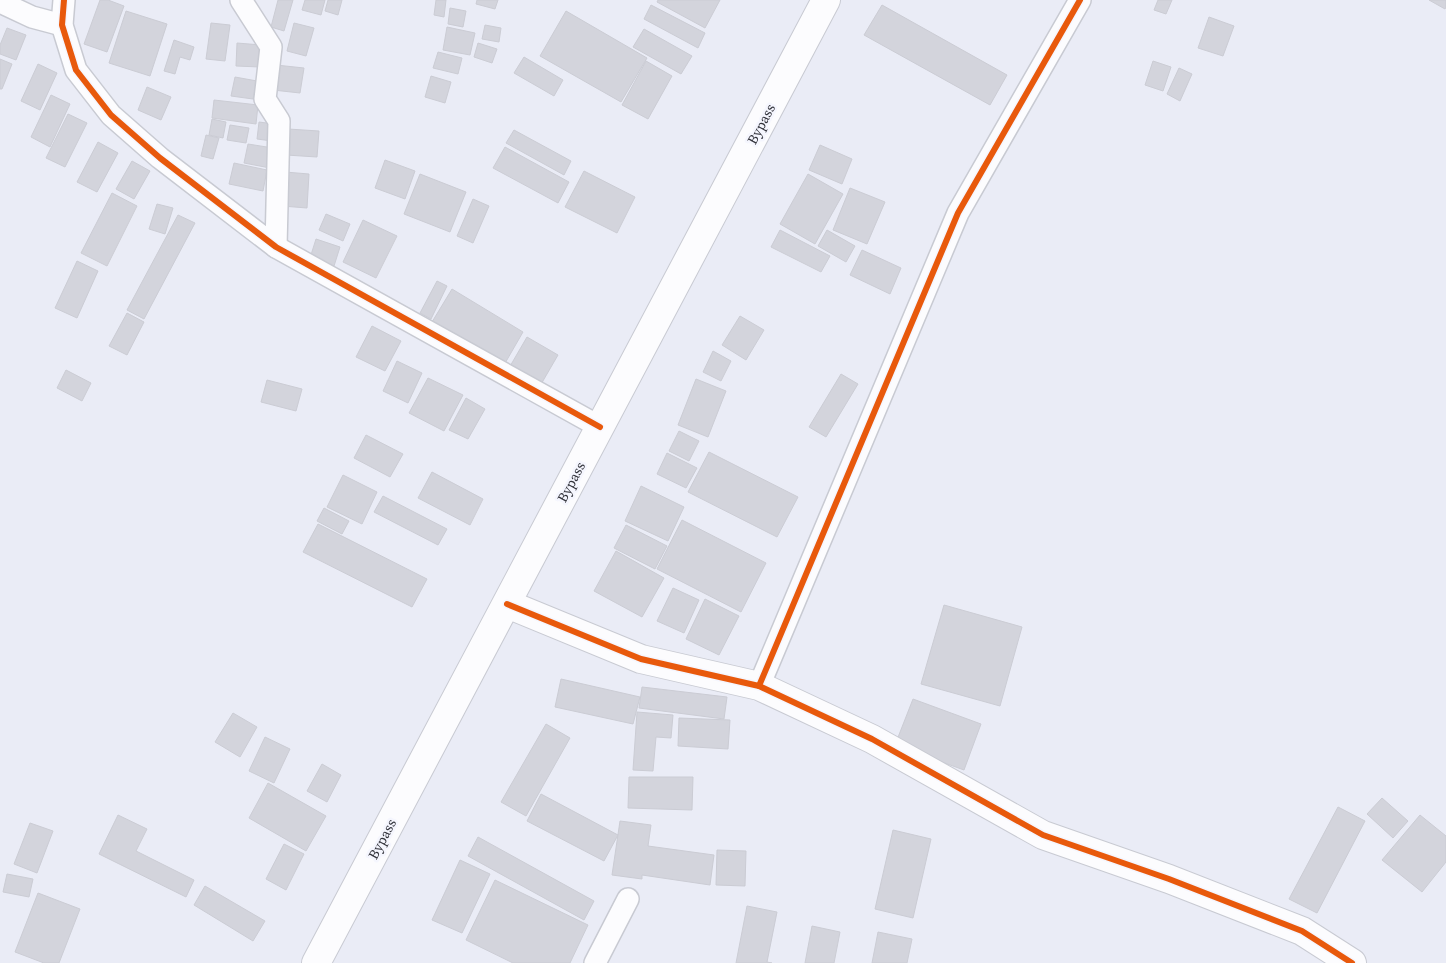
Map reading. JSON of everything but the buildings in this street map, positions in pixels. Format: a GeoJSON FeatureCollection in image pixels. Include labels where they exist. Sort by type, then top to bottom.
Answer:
{"type":"FeatureCollection","features":[{"type":"Feature","properties":{"kind":"main road","name":"Bypass"},"geometry":{"type":"LineString","coordinates":[[316,963],[826,0]]}},
{"type":"Feature","properties":{"kind":"main road"},"geometry":{"type":"LineString","coordinates":[[507,604],[641,659],[759,686],[872,739],[1043,835],[1169,879],[1302,931],[1352,963]]}},
{"type":"Feature","properties":{"kind":"street"},"geometry":{"type":"LineString","coordinates":[[64,0],[62,25],[76,70],[110,115],[160,158],[276,248],[600,427]]}},
{"type":"Feature","properties":{"kind":"street"},"geometry":{"type":"LineString","coordinates":[[240,0],[271,47],[265,99],[279,121],[276,248]]}},
{"type":"Feature","properties":{"kind":"street"},"geometry":{"type":"LineString","coordinates":[[759,686],[958,213],[1080,0]]}},
{"type":"Feature","properties":{"kind":"street"},"geometry":{"type":"LineString","coordinates":[[0,2],[32,17],[62,25]]}},
{"type":"Feature","properties":{"kind":"street"},"geometry":{"type":"LineString","coordinates":[[595,963],[628,899]]}},
{"type":"Feature","properties":{"kind":"cycle path"},"geometry":{"type":"LineString","coordinates":[[64,0],[62,25],[76,70],[111,115],[160,158],[276,247],[600,427]]}},
{"type":"Feature","properties":{"kind":"cycle path"},"geometry":{"type":"LineString","coordinates":[[759,686],[958,213],[1080,0]]}},
{"type":"Feature","properties":{"kind":"cycle path"},"geometry":{"type":"LineString","coordinates":[[507,604],[641,659],[759,686],[872,739],[1043,835],[1169,879],[1302,931],[1352,963]]}}]}
